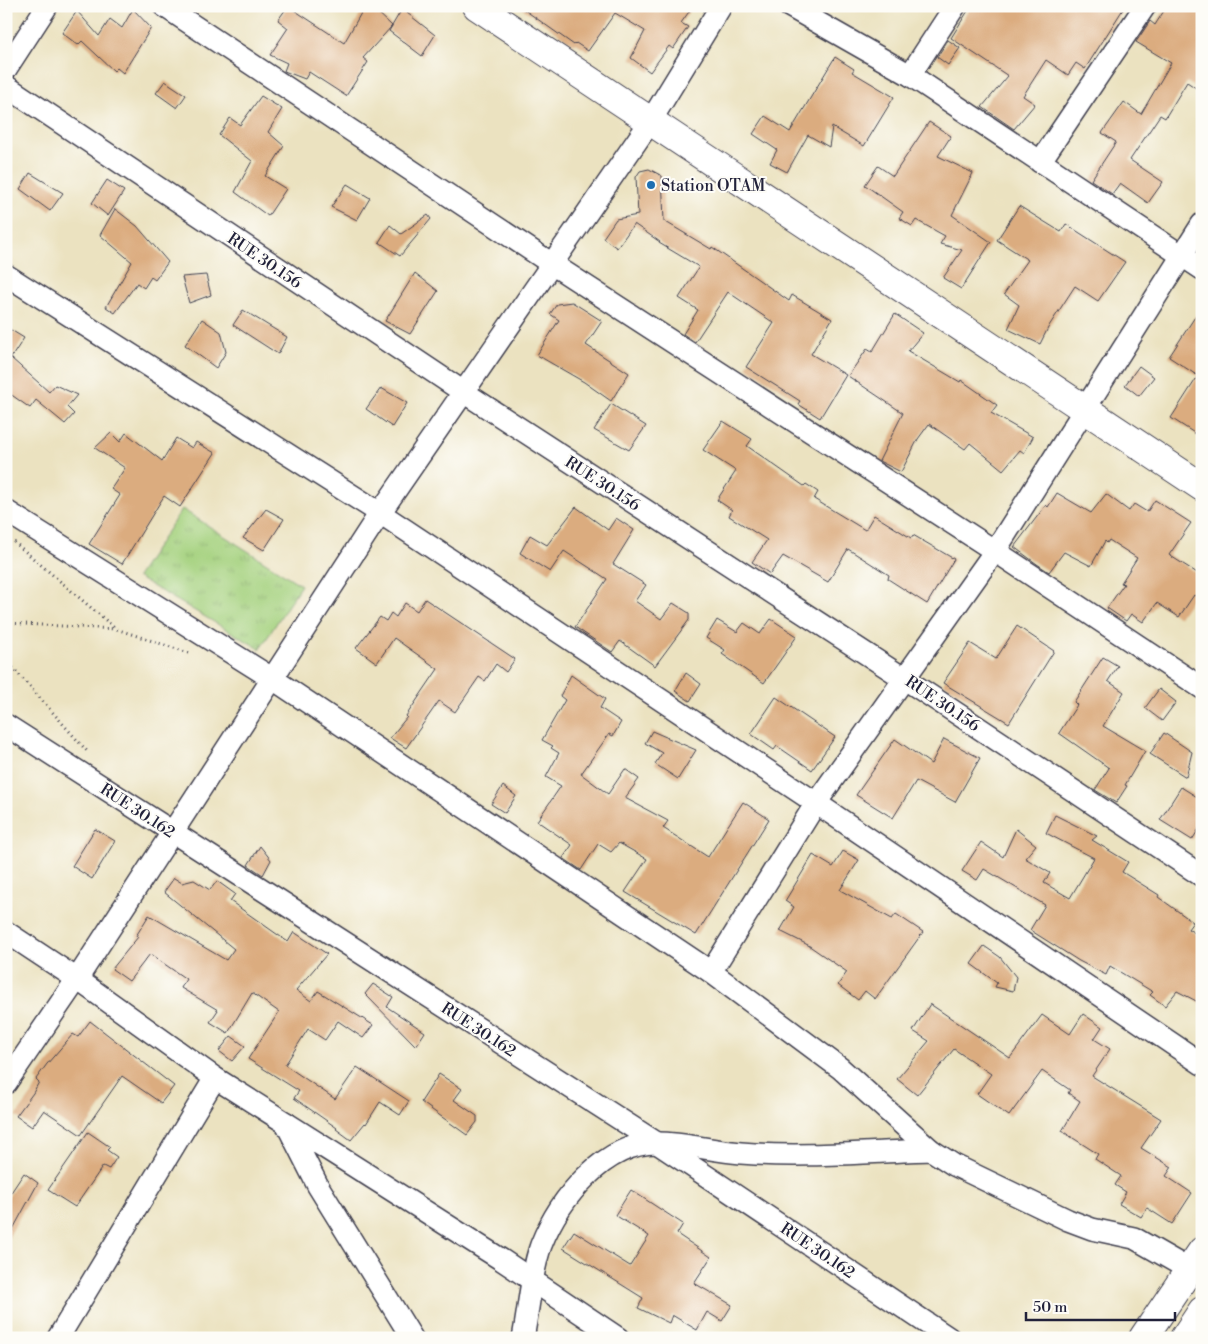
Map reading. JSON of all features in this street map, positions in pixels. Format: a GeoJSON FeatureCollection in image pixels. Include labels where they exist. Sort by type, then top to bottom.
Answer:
{"type":"FeatureCollection","features":[{"type":"Feature","properties":{"kind":"street"},"geometry":{"type":"LineString","coordinates":[[6,69],[47,6]]}},
{"type":"Feature","properties":{"kind":"street"},"geometry":{"type":"LineString","coordinates":[[164,6],[552,264],[995,551],[1202,688]]}},
{"type":"Feature","properties":{"kind":"street"},"geometry":{"type":"LineString","coordinates":[[477,6],[1202,487]]}},
{"type":"Feature","properties":{"kind":"street"},"geometry":{"type":"LineString","coordinates":[[6,1083],[77,979],[380,513],[465,393],[650,122],[721,6]]}},
{"type":"Feature","properties":{"kind":"street"},"geometry":{"type":"LineString","coordinates":[[788,6],[910,75],[1202,269]]}},
{"type":"Feature","properties":{"kind":"street"},"geometry":{"type":"LineString","coordinates":[[910,75],[955,6]]}},
{"type":"Feature","properties":{"kind":"street"},"geometry":{"type":"LineString","coordinates":[[1040,162],[1145,6]]}},
{"type":"Feature","properties":{"kind":"street","name":"RUE 30.156"},"geometry":{"type":"LineString","coordinates":[[6,86],[465,393],[905,679],[1202,876]]}},
{"type":"Feature","properties":{"kind":"street"},"geometry":{"type":"LineString","coordinates":[[711,972],[816,803],[995,551],[1202,224]]}},
{"type":"Feature","properties":{"kind":"street"},"geometry":{"type":"LineString","coordinates":[[6,276],[380,513],[816,803],[1202,1064]]}},
{"type":"Feature","properties":{"kind":"street"},"geometry":{"type":"LineString","coordinates":[[6,511],[273,679],[711,972],[840,1068],[931,1150],[969,1173],[1068,1220],[1092,1229],[1134,1238],[1196,1260],[1143,1338]]}},
{"type":"Feature","properties":{"kind":"street","name":"RUE 30.162"},"geometry":{"type":"LineString","coordinates":[[6,725],[657,1143],[949,1338]]}},
{"type":"Feature","properties":{"kind":"street"},"geometry":{"type":"LineString","coordinates":[[6,932],[77,979],[215,1078],[534,1282],[618,1338]]}},
{"type":"Feature","properties":{"kind":"street"},"geometry":{"type":"LineString","coordinates":[[58,1338],[215,1078]]}},
{"type":"Feature","properties":{"kind":"street"},"geometry":{"type":"LineString","coordinates":[[286,1123],[318,1186],[412,1338]]}},
{"type":"Feature","properties":{"kind":"street"},"geometry":{"type":"LineString","coordinates":[[523,1338],[541,1246],[551,1224],[580,1183],[605,1159],[626,1149],[657,1143],[742,1153],[931,1150]]}},
{"type":"Feature","properties":{"kind":"street"},"geometry":{"type":"LineString","coordinates":[[1184,1338],[1202,1311]]}},
{"type":"Feature","properties":{"kind":"path"},"geometry":{"type":"LineString","coordinates":[[6,536],[116,629]]}},
{"type":"Feature","properties":{"kind":"path"},"geometry":{"type":"LineString","coordinates":[[6,623],[116,629],[199,656]]}},
{"type":"Feature","properties":{"kind":"path"},"geometry":{"type":"LineString","coordinates":[[6,660],[88,753]]}},
{"type":"Feature","properties":{"kind":"green space"},"geometry":{"type":"Polygon","coordinates":[[[182,509],[301,585],[260,649],[137,577],[182,509]]]}},
{"type":"Feature","properties":{"kind":"building"},"geometry":{"type":"Polygon","coordinates":[[[288,6],[344,43],[365,6],[371,6],[392,26],[363,58],[368,62],[346,96],[309,72],[305,79],[284,71],[287,63],[270,55],[288,28],[278,20],[288,6]]]}},
{"type":"Feature","properties":{"kind":"building"},"geometry":{"type":"Polygon","coordinates":[[[519,6],[693,6],[681,23],[688,27],[673,49],[669,46],[650,72],[631,58],[645,31],[615,13],[588,51],[576,43],[574,45],[519,6]]]}},
{"type":"Feature","properties":{"kind":"building"},"geometry":{"type":"Polygon","coordinates":[[[971,6],[1125,6],[1085,69],[1076,63],[1068,75],[1046,60],[1023,96],[1035,104],[1014,129],[982,107],[1008,76],[951,38],[971,6]]]}},
{"type":"Feature","properties":{"kind":"building"},"geometry":{"type":"Polygon","coordinates":[[[1167,6],[1202,6],[1202,92],[1187,82],[1165,118],[1160,115],[1130,160],[1163,182],[1148,203],[1120,183],[1112,194],[1091,180],[1116,142],[1102,133],[1124,102],[1141,114],[1171,63],[1136,42],[1150,21],[1155,25],[1167,6]]]}},
{"type":"Feature","properties":{"kind":"building"},"geometry":{"type":"Polygon","coordinates":[[[133,9],[151,28],[123,73],[117,68],[114,71],[82,41],[78,45],[62,33],[77,11],[99,36],[110,19],[122,28],[133,9]]]}},
{"type":"Feature","properties":{"kind":"building"},"geometry":{"type":"Polygon","coordinates":[[[402,9],[435,35],[422,56],[389,31],[402,9]]]}},
{"type":"Feature","properties":{"kind":"building"},"geometry":{"type":"Polygon","coordinates":[[[948,40],[960,48],[948,65],[937,57],[948,40]]]}},
{"type":"Feature","properties":{"kind":"building"},"geometry":{"type":"Polygon","coordinates":[[[835,57],[854,69],[852,72],[894,97],[864,146],[832,127],[829,147],[808,135],[787,172],[770,163],[777,150],[753,134],[765,116],[790,132],[835,57]]]}},
{"type":"Feature","properties":{"kind":"building"},"geometry":{"type":"Polygon","coordinates":[[[165,81],[186,95],[177,108],[156,93],[165,81]]]}},
{"type":"Feature","properties":{"kind":"building"},"geometry":{"type":"Polygon","coordinates":[[[261,96],[282,109],[268,132],[284,146],[265,176],[286,189],[268,216],[235,192],[252,161],[219,135],[230,118],[240,125],[261,96]]]}},
{"type":"Feature","properties":{"kind":"building"},"geometry":{"type":"Polygon","coordinates":[[[929,122],[951,136],[938,156],[973,173],[952,215],[991,242],[961,289],[943,278],[962,250],[940,244],[945,236],[916,220],[912,226],[899,218],[903,212],[865,185],[878,166],[893,176],[929,122]]]}},
{"type":"Feature","properties":{"kind":"building"},"geometry":{"type":"Polygon","coordinates":[[[649,169],[662,176],[664,221],[711,249],[712,247],[789,301],[792,295],[832,319],[811,354],[846,375],[820,418],[798,404],[800,401],[746,367],[774,323],[728,292],[695,342],[683,334],[698,310],[679,298],[699,267],[659,243],[634,224],[617,248],[603,238],[616,219],[638,215],[636,177],[640,171],[649,169]]]}},
{"type":"Feature","properties":{"kind":"building"},"geometry":{"type":"Polygon","coordinates":[[[30,173],[63,193],[50,211],[20,189],[30,173]]]}},
{"type":"Feature","properties":{"kind":"building"},"geometry":{"type":"Polygon","coordinates":[[[107,180],[124,191],[108,216],[92,203],[107,180]]]}},
{"type":"Feature","properties":{"kind":"building"},"geometry":{"type":"Polygon","coordinates":[[[347,184],[370,198],[357,220],[331,207],[347,184]]]}},
{"type":"Feature","properties":{"kind":"building"},"geometry":{"type":"Polygon","coordinates":[[[1019,206],[1061,232],[1066,224],[1125,262],[1098,301],[1075,286],[1049,326],[1040,344],[1008,329],[1019,305],[1004,294],[1028,260],[997,240],[1019,206]]]}},
{"type":"Feature","properties":{"kind":"building"},"geometry":{"type":"Polygon","coordinates":[[[115,209],[137,226],[168,262],[155,280],[151,277],[144,288],[137,283],[115,313],[106,307],[132,262],[100,235],[115,209]]]}},
{"type":"Feature","properties":{"kind":"building"},"geometry":{"type":"Polygon","coordinates":[[[428,215],[431,219],[400,256],[379,242],[390,225],[401,234],[428,215]]]}},
{"type":"Feature","properties":{"kind":"building"},"geometry":{"type":"Polygon","coordinates":[[[415,273],[438,291],[410,334],[385,321],[415,273]]]}},
{"type":"Feature","properties":{"kind":"building"},"geometry":{"type":"Polygon","coordinates":[[[206,275],[211,295],[189,303],[182,277],[206,275]]]}},
{"type":"Feature","properties":{"kind":"building"},"geometry":{"type":"Polygon","coordinates":[[[572,302],[602,321],[586,345],[629,373],[611,401],[584,382],[537,355],[559,320],[550,314],[557,304],[572,302]]]}},
{"type":"Feature","properties":{"kind":"building"},"geometry":{"type":"Polygon","coordinates":[[[1202,306],[1202,438],[1171,418],[1198,376],[1169,357],[1202,306]]]}},
{"type":"Feature","properties":{"kind":"building"},"geometry":{"type":"Polygon","coordinates":[[[243,310],[287,337],[278,354],[233,325],[243,310]]]}},
{"type":"Feature","properties":{"kind":"building"},"geometry":{"type":"Polygon","coordinates":[[[895,314],[923,333],[908,351],[960,382],[961,380],[997,405],[991,413],[1033,437],[1024,453],[1020,450],[1003,470],[970,443],[965,449],[929,424],[918,439],[901,472],[879,461],[903,413],[848,376],[867,349],[872,352],[895,314]]]}},
{"type":"Feature","properties":{"kind":"building"},"geometry":{"type":"Polygon","coordinates":[[[202,319],[221,332],[226,352],[216,368],[185,345],[202,319]]]}},
{"type":"Feature","properties":{"kind":"building"},"geometry":{"type":"Polygon","coordinates":[[[6,327],[24,338],[11,358],[49,392],[55,385],[77,395],[67,407],[74,414],[65,424],[36,400],[30,408],[6,391],[6,327]]]}},
{"type":"Feature","properties":{"kind":"building"},"geometry":{"type":"Polygon","coordinates":[[[1139,366],[1154,377],[1139,396],[1125,385],[1139,366]]]}},
{"type":"Feature","properties":{"kind":"building"},"geometry":{"type":"Polygon","coordinates":[[[381,388],[407,403],[392,427],[366,409],[381,388]]]}},
{"type":"Feature","properties":{"kind":"building"},"geometry":{"type":"Polygon","coordinates":[[[611,404],[646,426],[629,450],[594,430],[611,404]]]}},
{"type":"Feature","properties":{"kind":"building"},"geometry":{"type":"Polygon","coordinates":[[[723,421],[752,439],[747,446],[804,486],[806,484],[818,492],[814,499],[865,530],[874,515],[911,538],[913,535],[954,559],[927,604],[888,579],[889,575],[848,549],[828,582],[783,556],[770,574],[752,562],[767,540],[729,516],[732,510],[717,500],[736,471],[703,450],[723,421]]]}},
{"type":"Feature","properties":{"kind":"building"},"geometry":{"type":"Polygon","coordinates":[[[111,433],[120,442],[126,433],[162,461],[176,438],[192,448],[196,442],[215,453],[180,507],[164,496],[122,564],[89,544],[120,495],[111,489],[125,468],[95,448],[111,433]]]}},
{"type":"Feature","properties":{"kind":"building"},"geometry":{"type":"Polygon","coordinates":[[[1057,493],[1091,513],[1106,494],[1129,511],[1134,504],[1147,512],[1155,500],[1191,523],[1169,555],[1202,576],[1202,600],[1194,595],[1179,617],[1157,603],[1143,622],[1131,614],[1126,621],[1107,608],[1124,584],[1121,583],[1137,558],[1109,540],[1107,543],[1105,541],[1091,566],[1064,552],[1049,572],[1014,547],[1046,505],[1048,507],[1057,493]]]}},
{"type":"Feature","properties":{"kind":"building"},"geometry":{"type":"Polygon","coordinates":[[[576,507],[608,530],[616,518],[634,530],[613,564],[646,585],[635,601],[661,619],[673,603],[689,613],[689,620],[655,666],[620,641],[612,652],[575,627],[607,579],[564,551],[550,572],[520,553],[530,535],[547,545],[576,507]]]}},
{"type":"Feature","properties":{"kind":"building"},"geometry":{"type":"Polygon","coordinates":[[[266,509],[284,519],[264,550],[243,538],[266,509]]]}},
{"type":"Feature","properties":{"kind":"building"},"geometry":{"type":"Polygon","coordinates":[[[425,599],[515,659],[506,672],[496,664],[485,681],[479,677],[455,712],[439,701],[406,748],[390,738],[407,717],[438,669],[394,638],[377,663],[356,648],[380,617],[386,621],[391,613],[396,617],[405,603],[417,611],[425,599]]]}},
{"type":"Feature","properties":{"kind":"building"},"geometry":{"type":"Polygon","coordinates":[[[771,619],[797,636],[764,683],[722,654],[725,650],[706,638],[717,620],[737,632],[744,623],[760,634],[771,619]]]}},
{"type":"Feature","properties":{"kind":"building"},"geometry":{"type":"Polygon","coordinates":[[[1017,626],[1054,651],[1009,723],[943,683],[970,643],[996,659],[1017,626]]]}},
{"type":"Feature","properties":{"kind":"building"},"geometry":{"type":"Polygon","coordinates":[[[1103,657],[1118,666],[1108,681],[1124,692],[1103,726],[1145,751],[1116,803],[1095,790],[1109,768],[1059,733],[1077,705],[1074,702],[1103,657]]]}},
{"type":"Feature","properties":{"kind":"building"},"geometry":{"type":"Polygon","coordinates":[[[686,673],[701,684],[690,701],[675,691],[686,673]]]}},
{"type":"Feature","properties":{"kind":"building"},"geometry":{"type":"Polygon","coordinates":[[[571,675],[605,699],[600,708],[621,722],[613,736],[609,734],[581,774],[608,794],[625,769],[639,779],[625,798],[668,821],[663,828],[708,857],[743,802],[769,819],[696,935],[625,892],[647,859],[619,843],[611,852],[598,844],[581,870],[563,858],[572,845],[537,821],[561,786],[546,777],[559,753],[551,748],[553,746],[542,740],[565,700],[560,696],[571,675]]]}},
{"type":"Feature","properties":{"kind":"building"},"geometry":{"type":"Polygon","coordinates":[[[1159,689],[1176,702],[1162,721],[1145,708],[1159,689]]]}},
{"type":"Feature","properties":{"kind":"building"},"geometry":{"type":"Polygon","coordinates":[[[776,697],[835,737],[812,770],[777,746],[774,750],[751,734],[776,697]]]}},
{"type":"Feature","properties":{"kind":"building"},"geometry":{"type":"Polygon","coordinates":[[[652,731],[696,750],[678,779],[655,764],[662,753],[645,743],[652,731]]]}},
{"type":"Feature","properties":{"kind":"building"},"geometry":{"type":"Polygon","coordinates":[[[1164,733],[1192,752],[1186,777],[1150,754],[1164,733]]]}},
{"type":"Feature","properties":{"kind":"building"},"geometry":{"type":"Polygon","coordinates":[[[895,739],[931,764],[944,739],[980,758],[955,802],[916,781],[893,818],[856,795],[895,739]]]}},
{"type":"Feature","properties":{"kind":"building"},"geometry":{"type":"Polygon","coordinates":[[[503,786],[516,796],[505,813],[491,804],[503,786]]]}},
{"type":"Feature","properties":{"kind":"building"},"geometry":{"type":"Polygon","coordinates":[[[1181,787],[1202,800],[1202,824],[1192,840],[1160,820],[1181,787]]]}},
{"type":"Feature","properties":{"kind":"building"},"geometry":{"type":"Polygon","coordinates":[[[1055,815],[1097,836],[1092,840],[1128,862],[1122,872],[1159,895],[1158,897],[1193,922],[1188,929],[1202,937],[1202,1004],[1177,991],[1165,1006],[1150,995],[1153,992],[1110,966],[1106,975],[1079,961],[1030,930],[1045,905],[984,869],[977,880],[962,871],[981,842],[1003,857],[1016,829],[1036,845],[1025,858],[1050,873],[1044,883],[1070,898],[1094,858],[1046,833],[1055,815]]]}},
{"type":"Feature","properties":{"kind":"building"},"geometry":{"type":"Polygon","coordinates":[[[95,829],[115,841],[92,879],[72,866],[95,829]]]}},
{"type":"Feature","properties":{"kind":"building"},"geometry":{"type":"Polygon","coordinates":[[[260,846],[271,860],[263,875],[248,865],[260,846]]]}},
{"type":"Feature","properties":{"kind":"building"},"geometry":{"type":"Polygon","coordinates":[[[843,851],[859,860],[840,890],[892,919],[896,914],[923,932],[875,999],[865,991],[858,1000],[838,985],[847,972],[808,945],[780,931],[794,907],[785,901],[813,855],[833,867],[843,851]]]}},
{"type":"Feature","properties":{"kind":"building"},"geometry":{"type":"Polygon","coordinates":[[[174,878],[182,883],[194,880],[210,890],[217,881],[235,894],[230,901],[288,942],[294,932],[327,954],[296,990],[311,1001],[318,991],[373,1025],[363,1038],[338,1021],[325,1040],[308,1029],[285,1065],[335,1099],[357,1067],[409,1101],[400,1115],[380,1102],[366,1124],[351,1140],[294,1098],[299,1091],[248,1059],[279,1012],[252,993],[228,1033],[210,1022],[218,1010],[181,988],[186,979],[150,954],[129,981],[112,969],[138,937],[136,936],[149,915],[226,960],[234,949],[164,892],[174,878]]]}},
{"type":"Feature","properties":{"kind":"building"},"geometry":{"type":"Polygon","coordinates":[[[984,946],[1000,957],[1016,977],[1013,991],[995,987],[997,983],[971,964],[984,946]]]}},
{"type":"Feature","properties":{"kind":"building"},"geometry":{"type":"Polygon","coordinates":[[[373,984],[393,997],[387,1007],[425,1032],[416,1046],[365,994],[373,984]]]}},
{"type":"Feature","properties":{"kind":"building"},"geometry":{"type":"Polygon","coordinates":[[[930,1004],[1010,1058],[1042,1015],[1070,1034],[1083,1014],[1102,1027],[1094,1039],[1110,1049],[1092,1076],[1161,1119],[1141,1148],[1172,1167],[1166,1176],[1192,1193],[1172,1224],[1147,1208],[1141,1217],[1119,1204],[1126,1192],[1115,1185],[1121,1176],[1095,1159],[1098,1154],[1062,1131],[1080,1101],[1068,1093],[1070,1090],[1042,1071],[1009,1116],[977,1094],[991,1074],[954,1049],[917,1095],[897,1079],[929,1041],[913,1031],[930,1004]]]}},
{"type":"Feature","properties":{"kind":"building"},"geometry":{"type":"Polygon","coordinates":[[[90,1021],[174,1086],[161,1103],[122,1076],[81,1135],[44,1110],[32,1127],[16,1116],[39,1082],[36,1079],[73,1034],[78,1037],[90,1021]]]}},
{"type":"Feature","properties":{"kind":"building"},"geometry":{"type":"Polygon","coordinates":[[[231,1036],[245,1046],[232,1061],[219,1051],[231,1036]]]}},
{"type":"Feature","properties":{"kind":"building"},"geometry":{"type":"Polygon","coordinates":[[[439,1074],[462,1089],[454,1100],[477,1116],[477,1122],[467,1135],[421,1102],[439,1074]]]}},
{"type":"Feature","properties":{"kind":"building"},"geometry":{"type":"Polygon","coordinates":[[[88,1132],[110,1147],[107,1150],[117,1157],[109,1169],[103,1166],[75,1207],[48,1190],[88,1132]]]}},
{"type":"Feature","properties":{"kind":"building"},"geometry":{"type":"Polygon","coordinates":[[[24,1173],[38,1183],[6,1242],[6,1200],[24,1173]]]}},
{"type":"Feature","properties":{"kind":"building"},"geometry":{"type":"Polygon","coordinates":[[[631,1190],[683,1224],[677,1234],[711,1257],[694,1283],[732,1305],[722,1321],[707,1312],[697,1330],[672,1315],[669,1323],[638,1308],[643,1298],[563,1248],[574,1231],[630,1266],[649,1236],[615,1215],[631,1190]]]}},
{"type":"Feature","properties":{"kind":"place","name":"Station OTAM"},"geometry":{"type":"Point","coordinates":[651,185]}}]}
